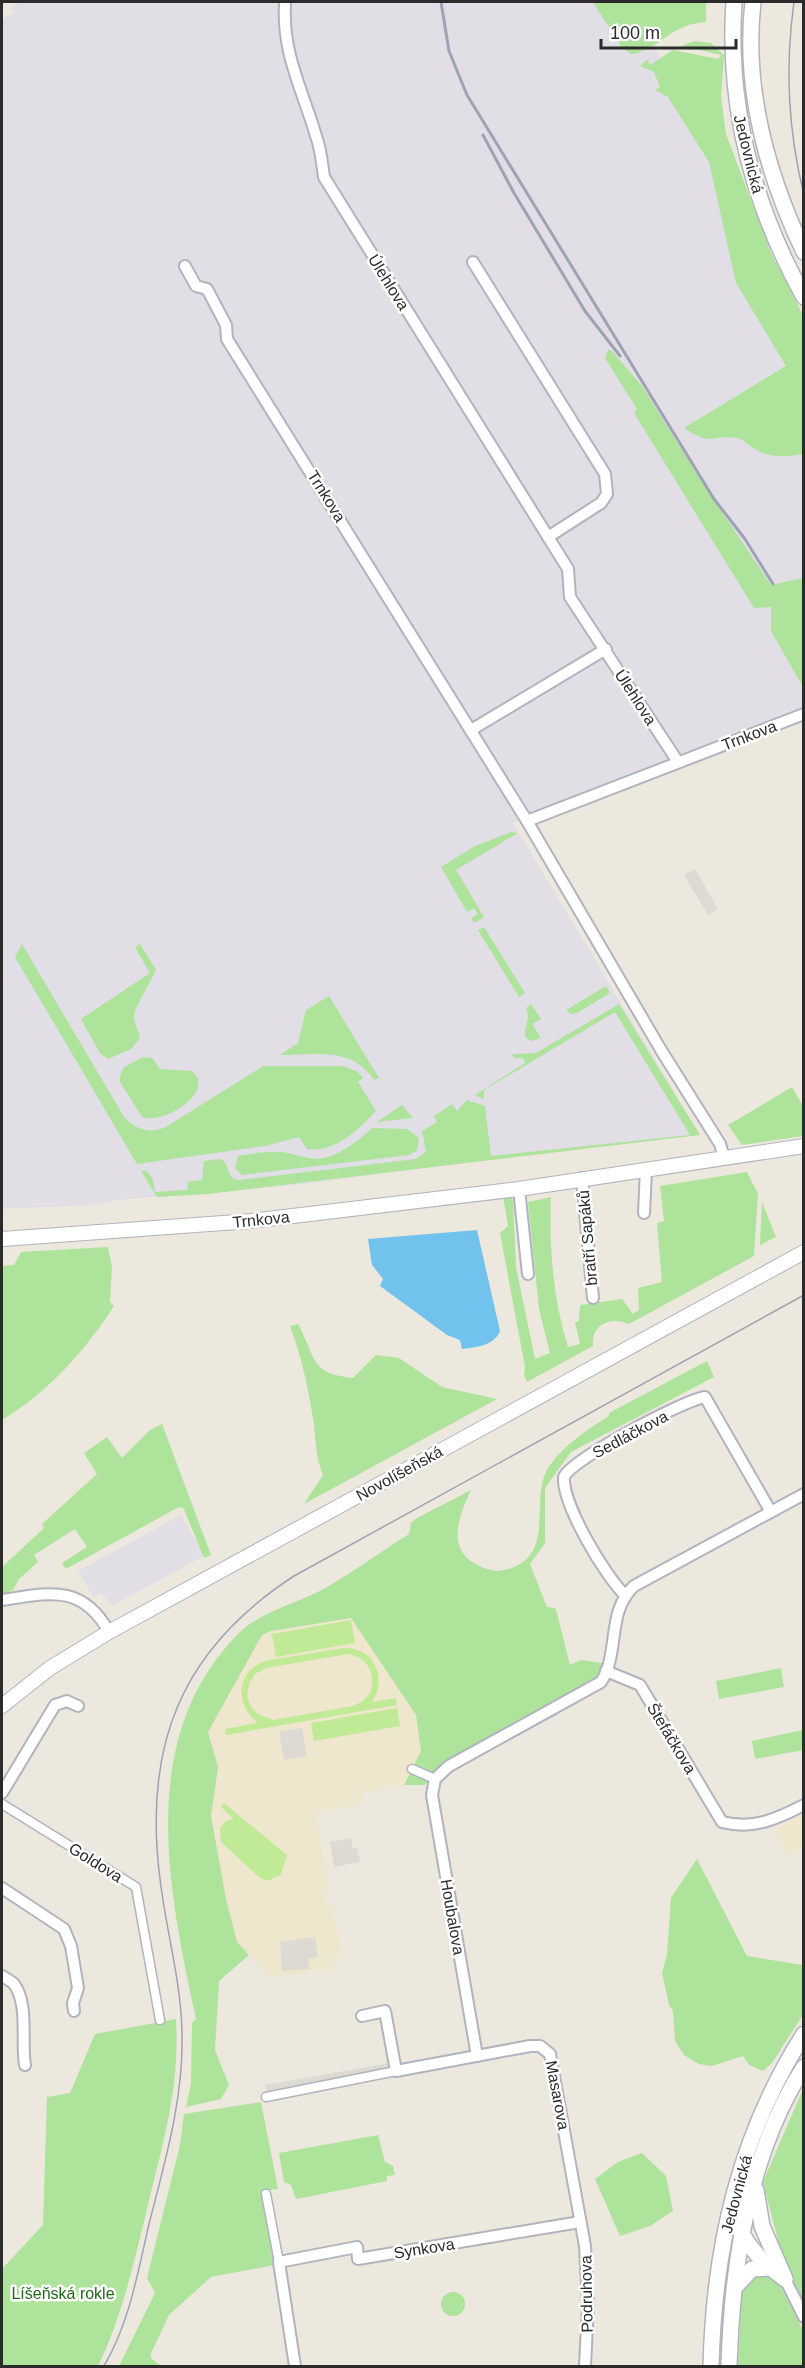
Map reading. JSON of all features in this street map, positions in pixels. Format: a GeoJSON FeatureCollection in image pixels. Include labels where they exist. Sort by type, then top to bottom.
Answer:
{"type":"FeatureCollection","features":[{"type":"Feature","properties":{"kind":"main road","name":"Jedovnická"},"geometry":{"type":"LineString","coordinates":[[734,2],[732,33],[735,87],[746,152],[768,223],[804,297]]}},
{"type":"Feature","properties":{"kind":"main road","name":"Jedovnická"},"geometry":{"type":"LineString","coordinates":[[753,2],[752,64],[760,127],[769,168],[786,214],[804,252]]}},
{"type":"Feature","properties":{"kind":"main road","name":"Jedovnická"},"geometry":{"type":"LineString","coordinates":[[711,2367],[714,2308],[731,2201],[769,2092],[804,2034]]}},
{"type":"Feature","properties":{"kind":"main road","name":"Jedovnická"},"geometry":{"type":"LineString","coordinates":[[729,2367],[734,2288],[742,2234],[755,2178],[774,2123],[804,2067]]}},
{"type":"Feature","properties":{"kind":"main road"},"geometry":{"type":"LineString","coordinates":[[755,2178],[759,2214],[770,2247],[785,2279]]}},
{"type":"Feature","properties":{"kind":"main road"},"geometry":{"type":"LineString","coordinates":[[731,2201],[742,2234],[769,2268],[785,2279]]}},
{"type":"Feature","properties":{"kind":"main road"},"geometry":{"type":"LineString","coordinates":[[721,2254],[732,2239],[742,2234],[756,2236],[770,2247]]}},
{"type":"Feature","properties":{"kind":"main road"},"geometry":{"type":"LineString","coordinates":[[734,2288],[752,2269],[769,2268]]}},
{"type":"Feature","properties":{"kind":"street","name":"Úlehlova"},"geometry":{"type":"LineString","coordinates":[[285,5],[286,44],[295,80],[317,137],[324,177],[568,569],[570,597],[678,762]]}},
{"type":"Feature","properties":{"kind":"street"},"geometry":{"type":"LineString","coordinates":[[473,261],[605,474],[607,494],[602,503],[548,537]]}},
{"type":"Feature","properties":{"kind":"street","name":"Trnkova"},"geometry":{"type":"LineString","coordinates":[[185,266],[196,286],[207,289],[226,325],[227,339],[471,730],[661,1050],[720,1144],[724,1158]]}},
{"type":"Feature","properties":{"kind":"street"},"geometry":{"type":"LineString","coordinates":[[471,730],[606,650]]}},
{"type":"Feature","properties":{"kind":"street","name":"Trnkova"},"geometry":{"type":"LineString","coordinates":[[526,821],[804,714]]}},
{"type":"Feature","properties":{"kind":"street","name":"Trnkova"},"geometry":{"type":"LineString","coordinates":[[2,1239],[252,1221],[519,1189],[804,1146]]}},
{"type":"Feature","properties":{"kind":"street"},"geometry":{"type":"LineString","coordinates":[[644,1213],[646,1169]]}},
{"type":"Feature","properties":{"kind":"street","name":"bratří Sapáků"},"geometry":{"type":"LineString","coordinates":[[582,1179],[593,1298]]}},
{"type":"Feature","properties":{"kind":"street"},"geometry":{"type":"LineString","coordinates":[[519,1189],[528,1274]]}},
{"type":"Feature","properties":{"kind":"street","name":"Novolíšeňská"},"geometry":{"type":"LineString","coordinates":[[2,1706],[50,1668],[110,1632],[804,1252]]}},
{"type":"Feature","properties":{"kind":"street","name":"Sedláčkova"},"geometry":{"type":"LineString","coordinates":[[626,1596],[613,1583],[568,1500],[564,1477],[581,1460],[643,1425],[705,1397],[771,1512]]}},
{"type":"Feature","properties":{"kind":"street"},"geometry":{"type":"LineString","coordinates":[[412,1768],[435,1779],[449,1766],[593,1688],[601,1682],[606,1671],[618,1613],[626,1596],[645,1580],[804,1494]]}},
{"type":"Feature","properties":{"kind":"street"},"geometry":{"type":"LineString","coordinates":[[2,1600],[50,1593],[65,1594],[97,1613],[110,1632]]}},
{"type":"Feature","properties":{"kind":"street","name":"Štefáčkova"},"geometry":{"type":"LineString","coordinates":[[606,1671],[640,1685],[722,1822],[740,1827],[775,1820],[804,1805]]}},
{"type":"Feature","properties":{"kind":"street"},"geometry":{"type":"LineString","coordinates":[[2,1792],[55,1705],[67,1701],[78,1706]]}},
{"type":"Feature","properties":{"kind":"street","name":"Houbalova"},"geometry":{"type":"LineString","coordinates":[[435,1779],[432,1795],[477,2056]]}},
{"type":"Feature","properties":{"kind":"street","name":"Goldova"},"geometry":{"type":"LineString","coordinates":[[2,1804],[136,1887],[160,2020]]}},
{"type":"Feature","properties":{"kind":"street"},"geometry":{"type":"LineString","coordinates":[[2,1888],[64,1929],[71,1946],[78,1988],[73,2003],[74,2011]]}},
{"type":"Feature","properties":{"kind":"street"},"geometry":{"type":"LineString","coordinates":[[2,1976],[14,1984],[21,2004],[26,2040],[22,2049],[25,2065]]}},
{"type":"Feature","properties":{"kind":"street"},"geometry":{"type":"LineString","coordinates":[[362,2016],[385,2011],[396,2072]]}},
{"type":"Feature","properties":{"kind":"street","name":"Masarova"},"geometry":{"type":"LineString","coordinates":[[266,2097],[535,2046],[550,2054],[555,2067],[580,2222]]}},
{"type":"Feature","properties":{"kind":"street"},"geometry":{"type":"LineString","coordinates":[[266,2194],[295,2367]]}},
{"type":"Feature","properties":{"kind":"street","name":"Synkova"},"geometry":{"type":"LineString","coordinates":[[279,2262],[357,2247],[358,2259],[580,2222]]}},
{"type":"Feature","properties":{"kind":"street","name":"Podruhova"},"geometry":{"type":"LineString","coordinates":[[580,2222],[585,2246],[587,2296],[585,2367]]}},
{"type":"Feature","properties":{"kind":"street"},"geometry":{"type":"LineString","coordinates":[[785,2279],[804,2318]]}},
{"type":"Feature","properties":{"kind":"shaded area"},"geometry":{"type":"Polygon","coordinates":[[[20,2],[634,2],[657,53],[672,72],[804,362],[803,708],[513,823],[700,1135],[543,1152],[304,1184],[119,1200],[97,1205],[2,1209],[2,20],[14,12],[11,8],[20,2]]]}},
{"type":"Feature","properties":{"kind":"shaded area"},"geometry":{"type":"Polygon","coordinates":[[[695,869],[718,909],[708,915],[684,875],[695,869]]]}},
{"type":"Feature","properties":{"kind":"shaded area"},"geometry":{"type":"Polygon","coordinates":[[[181,1515],[204,1556],[112,1605],[101,1593],[93,1597],[78,1571],[181,1515]]]}},
{"type":"Feature","properties":{"kind":"shaded area"},"geometry":{"type":"Polygon","coordinates":[[[351,1617],[416,1715],[421,1751],[404,1785],[363,1792],[364,1804],[315,1812],[330,1889],[325,1890],[328,1907],[333,1906],[342,1956],[332,1958],[334,1969],[272,1977],[237,1942],[226,1899],[211,1816],[218,1767],[208,1732],[262,1635],[271,1631],[351,1617]]]}},
{"type":"Feature","properties":{"kind":"shaded area"},"geometry":{"type":"Polygon","coordinates":[[[302,1728],[307,1756],[284,1760],[279,1732],[302,1728]]]}},
{"type":"Feature","properties":{"kind":"shaded area"},"geometry":{"type":"Polygon","coordinates":[[[803,1813],[803,1847],[787,1856],[774,1830],[803,1813]]]}},
{"type":"Feature","properties":{"kind":"shaded area"},"geometry":{"type":"Polygon","coordinates":[[[351,1838],[353,1848],[357,1848],[360,1862],[334,1867],[330,1842],[351,1838]]]}},
{"type":"Feature","properties":{"kind":"shaded area"},"geometry":{"type":"Polygon","coordinates":[[[315,1937],[318,1957],[308,1959],[310,1969],[282,1971],[280,1942],[315,1937]]]}},
{"type":"Feature","properties":{"kind":"shaded area"},"geometry":{"type":"Polygon","coordinates":[[[395,2062],[397,2076],[266,2099],[265,2085],[395,2062]]]}},
{"type":"Feature","properties":{"kind":"green space"},"geometry":{"type":"Polygon","coordinates":[[[593,2],[706,2],[706,22],[683,27],[650,48],[632,54],[622,48],[593,2]]]}},
{"type":"Feature","properties":{"kind":"green space"},"geometry":{"type":"Polygon","coordinates":[[[695,41],[711,43],[724,55],[721,97],[726,134],[771,253],[803,315],[803,454],[771,455],[739,439],[728,437],[707,439],[684,428],[786,366],[736,283],[709,162],[668,97],[655,90],[660,87],[654,72],[640,66],[647,59],[650,65],[673,50],[718,59],[721,55],[681,46],[695,41]]]}},
{"type":"Feature","properties":{"kind":"green space"},"geometry":{"type":"Polygon","coordinates":[[[608,350],[611,350],[642,386],[700,479],[771,585],[803,578],[803,687],[771,631],[771,607],[754,608],[634,413],[637,409],[605,358],[608,350]]]}},
{"type":"Feature","properties":{"kind":"green space"},"geometry":{"type":"Polygon","coordinates":[[[511,832],[518,833],[456,870],[484,917],[474,923],[471,918],[478,914],[474,908],[467,912],[441,867],[475,846],[511,832]]]}},
{"type":"Feature","properties":{"kind":"green space"},"geometry":{"type":"Polygon","coordinates":[[[484,927],[525,993],[519,997],[478,930],[484,927]]]}},
{"type":"Feature","properties":{"kind":"green space"},"geometry":{"type":"Polygon","coordinates":[[[22,944],[124,1117],[138,1128],[154,1130],[166,1127],[263,1066],[344,1066],[358,1072],[363,1078],[358,1082],[376,1111],[345,1139],[327,1147],[307,1149],[299,1137],[265,1146],[137,1164],[15,957],[22,944]]]}},
{"type":"Feature","properties":{"kind":"green space"},"geometry":{"type":"Polygon","coordinates":[[[140,944],[156,970],[135,1010],[134,1019],[140,1038],[131,1049],[108,1059],[100,1053],[81,1019],[150,973],[135,947],[140,944]]]}},
{"type":"Feature","properties":{"kind":"green space"},"geometry":{"type":"Polygon","coordinates":[[[606,986],[610,993],[577,1013],[571,1014],[566,1010],[606,986]]]}},
{"type":"Feature","properties":{"kind":"green space"},"geometry":{"type":"Polygon","coordinates":[[[329,996],[379,1078],[374,1080],[365,1069],[344,1057],[320,1054],[280,1055],[298,1043],[306,1010],[329,996]]]}},
{"type":"Feature","properties":{"kind":"green space"},"geometry":{"type":"Polygon","coordinates":[[[531,1004],[541,1019],[532,1024],[541,1038],[531,1041],[526,1038],[525,1030],[528,1016],[526,1008],[531,1004]]]}},
{"type":"Feature","properties":{"kind":"green space"},"geometry":{"type":"Polygon","coordinates":[[[619,1004],[700,1135],[208,1194],[157,1197],[141,1171],[147,1171],[153,1180],[155,1192],[188,1190],[187,1182],[202,1180],[204,1161],[221,1159],[232,1177],[240,1180],[416,1159],[426,1152],[422,1131],[437,1122],[434,1116],[452,1104],[457,1111],[467,1100],[485,1106],[491,1156],[690,1135],[615,1012],[484,1090],[484,1099],[475,1095],[525,1063],[523,1058],[514,1058],[512,1054],[536,1053],[619,1004]]]}},
{"type":"Feature","properties":{"kind":"green space"},"geometry":{"type":"Polygon","coordinates":[[[143,1057],[152,1058],[160,1069],[192,1071],[198,1078],[198,1086],[188,1102],[170,1114],[160,1117],[142,1117],[119,1080],[123,1068],[143,1057]]]}},
{"type":"Feature","properties":{"kind":"green space"},"geometry":{"type":"Polygon","coordinates":[[[792,1087],[803,1106],[803,1136],[742,1145],[728,1125],[792,1087]]]}},
{"type":"Feature","properties":{"kind":"green space"},"geometry":{"type":"Polygon","coordinates":[[[402,1105],[413,1118],[377,1122],[402,1105]]]}},
{"type":"Feature","properties":{"kind":"green space"},"geometry":{"type":"Polygon","coordinates":[[[372,1128],[407,1129],[419,1138],[417,1150],[409,1155],[242,1175],[235,1168],[238,1156],[259,1153],[281,1152],[313,1159],[325,1158],[347,1148],[372,1128]]]}},
{"type":"Feature","properties":{"kind":"green space"},"geometry":{"type":"Polygon","coordinates":[[[747,1172],[758,1194],[754,1256],[629,1324],[616,1321],[604,1324],[595,1332],[593,1346],[527,1382],[500,1233],[508,1226],[503,1196],[512,1198],[513,1202],[516,1267],[535,1359],[550,1353],[539,1309],[528,1202],[551,1197],[553,1273],[568,1347],[580,1344],[575,1322],[579,1321],[580,1305],[622,1299],[633,1314],[639,1310],[638,1288],[662,1282],[657,1223],[664,1221],[660,1186],[747,1172]]]}},
{"type":"Feature","properties":{"kind":"green space"},"geometry":{"type":"Polygon","coordinates":[[[762,1202],[776,1237],[760,1245],[760,1243],[762,1202]]]}},
{"type":"Feature","properties":{"kind":"green space"},"geometry":{"type":"Polygon","coordinates":[[[108,1247],[112,1267],[110,1302],[114,1306],[91,1339],[50,1384],[2,1420],[2,1266],[14,1265],[21,1252],[108,1247]]]}},
{"type":"Feature","properties":{"kind":"green space"},"geometry":{"type":"Polygon","coordinates":[[[298,1324],[316,1362],[321,1368],[339,1376],[353,1378],[376,1355],[399,1358],[442,1387],[497,1399],[304,1504],[323,1475],[305,1375],[290,1326],[298,1324]]]}},
{"type":"Feature","properties":{"kind":"green space"},"geometry":{"type":"Polygon","coordinates":[[[707,1361],[714,1377],[571,1452],[545,1488],[545,1543],[530,1564],[547,1607],[555,1608],[557,1613],[570,1665],[581,1660],[603,1663],[597,1676],[577,1690],[438,1769],[425,1785],[404,1785],[421,1751],[416,1715],[351,1618],[271,1631],[262,1635],[208,1732],[218,1767],[211,1816],[226,1899],[237,1942],[249,1955],[219,1981],[215,2050],[229,2085],[221,2099],[186,2107],[191,2084],[192,2023],[196,2019],[177,1920],[170,1869],[168,1819],[172,1769],[184,1721],[205,1676],[237,1635],[247,1626],[339,1580],[409,1534],[411,1523],[417,1518],[471,1490],[459,1524],[459,1546],[464,1555],[473,1563],[490,1570],[500,1571],[514,1567],[527,1559],[538,1535],[544,1478],[550,1465],[562,1450],[609,1416],[609,1413],[707,1361]]]}},
{"type":"Feature","properties":{"kind":"green space"},"geometry":{"type":"Polygon","coordinates":[[[162,1424],[211,1555],[204,1558],[183,1507],[177,1508],[66,1569],[62,1563],[87,1547],[75,1529],[34,1555],[38,1562],[19,1579],[13,1590],[2,1595],[2,1567],[44,1528],[42,1524],[97,1474],[84,1453],[107,1437],[122,1458],[150,1430],[162,1424]]]}},
{"type":"Feature","properties":{"kind":"green space"},"geometry":{"type":"Polygon","coordinates":[[[351,1620],[355,1643],[276,1657],[272,1634],[351,1620]]]}},
{"type":"Feature","properties":{"kind":"green space"},"geometry":{"type":"Polygon","coordinates":[[[343,1648],[363,1652],[375,1665],[378,1674],[377,1693],[372,1702],[396,1698],[397,1705],[226,1735],[225,1729],[258,1723],[245,1707],[242,1689],[248,1673],[265,1661],[343,1648]],[[348,1654],[266,1668],[255,1674],[249,1684],[247,1696],[251,1707],[258,1714],[273,1720],[353,1706],[363,1701],[370,1693],[372,1686],[369,1668],[355,1656],[348,1654]]]}},
{"type":"Feature","properties":{"kind":"green space"},"geometry":{"type":"Polygon","coordinates":[[[781,1668],[784,1687],[719,1699],[716,1681],[781,1668]]]}},
{"type":"Feature","properties":{"kind":"green space"},"geometry":{"type":"Polygon","coordinates":[[[397,1708],[400,1726],[314,1741],[311,1723],[397,1708]]]}},
{"type":"Feature","properties":{"kind":"green space"},"geometry":{"type":"Polygon","coordinates":[[[803,1730],[803,1750],[755,1759],[752,1741],[803,1730]]]}},
{"type":"Feature","properties":{"kind":"green space"},"geometry":{"type":"Polygon","coordinates":[[[224,1803],[287,1855],[281,1875],[267,1881],[260,1878],[221,1842],[220,1828],[226,1821],[234,1819],[221,1807],[224,1803]]]}},
{"type":"Feature","properties":{"kind":"green space"},"geometry":{"type":"Polygon","coordinates":[[[697,1859],[747,1956],[803,1965],[803,2015],[772,2063],[763,2071],[749,2065],[743,2056],[712,2066],[699,2064],[684,2055],[675,2041],[673,2011],[669,2005],[662,1973],[667,1954],[671,1898],[697,1859]]]}},
{"type":"Feature","properties":{"kind":"green space","name":"Líšeňská rokle"},"geometry":{"type":"Polygon","coordinates":[[[176,2019],[177,2045],[169,2116],[127,2289],[98,2366],[2,2366],[2,2269],[43,2225],[47,2097],[70,2093],[95,2034],[176,2019]]]}},
{"type":"Feature","properties":{"kind":"green space"},"geometry":{"type":"Polygon","coordinates":[[[803,2089],[803,2307],[786,2271],[763,2182],[803,2089]]]}},
{"type":"Feature","properties":{"kind":"green space"},"geometry":{"type":"Polygon","coordinates":[[[261,2102],[278,2189],[263,2191],[275,2265],[211,2277],[169,2315],[151,2353],[151,2358],[161,2366],[119,2366],[155,2293],[147,2278],[180,2145],[184,2114],[261,2102]]]}},
{"type":"Feature","properties":{"kind":"green space"},"geometry":{"type":"Polygon","coordinates":[[[378,2135],[385,2162],[393,2166],[395,2175],[387,2176],[387,2181],[296,2199],[291,2185],[284,2182],[279,2153],[378,2135]]]}},
{"type":"Feature","properties":{"kind":"green space"},"geometry":{"type":"Polygon","coordinates":[[[642,2153],[666,2176],[673,2211],[650,2226],[620,2236],[595,2179],[618,2162],[642,2153]]]}},
{"type":"Feature","properties":{"kind":"green space"},"geometry":{"type":"Polygon","coordinates":[[[733,2251],[724,2366],[718,2366],[719,2327],[728,2256],[733,2251]]]}},
{"type":"Feature","properties":{"kind":"green space"},"geometry":{"type":"Polygon","coordinates":[[[753,2273],[775,2276],[803,2330],[803,2366],[738,2366],[742,2287],[753,2273]]]}},
{"type":"Feature","properties":{"kind":"green space"},"geometry":{"type":"Polygon","coordinates":[[[453,2292],[458,2293],[464,2299],[464,2309],[458,2315],[453,2316],[448,2315],[442,2309],[441,2304],[442,2299],[448,2293],[453,2292]]]}},
{"type":"Feature","properties":{"kind":"water"},"geometry":{"type":"Polygon","coordinates":[[[477,1230],[500,1331],[489,1343],[462,1349],[460,1340],[447,1335],[380,1286],[383,1279],[372,1265],[368,1239],[477,1230]]]}},
{"type":"Feature","properties":{"kind":"tram line"},"geometry":{"type":"LineString","coordinates":[[794,2],[789,74],[791,123],[804,195]]}},
{"type":"Feature","properties":{"kind":"tram line"},"geometry":{"type":"LineString","coordinates":[[104,2366],[120,2333],[132,2297],[177,2105],[182,2057],[181,2013],[160,1879],[156,1831],[158,1786],[165,1745],[178,1706],[197,1670],[223,1636],[255,1605],[294,1576],[804,1295]]}},
{"type":"Feature","properties":{"kind":"railway"},"geometry":{"type":"LineString","coordinates":[[441,2],[449,51],[467,95],[714,499],[745,539],[773,584]]}},
{"type":"Feature","properties":{"kind":"railway"},"geometry":{"type":"LineString","coordinates":[[483,135],[514,193],[585,311],[620,356]]}}]}
